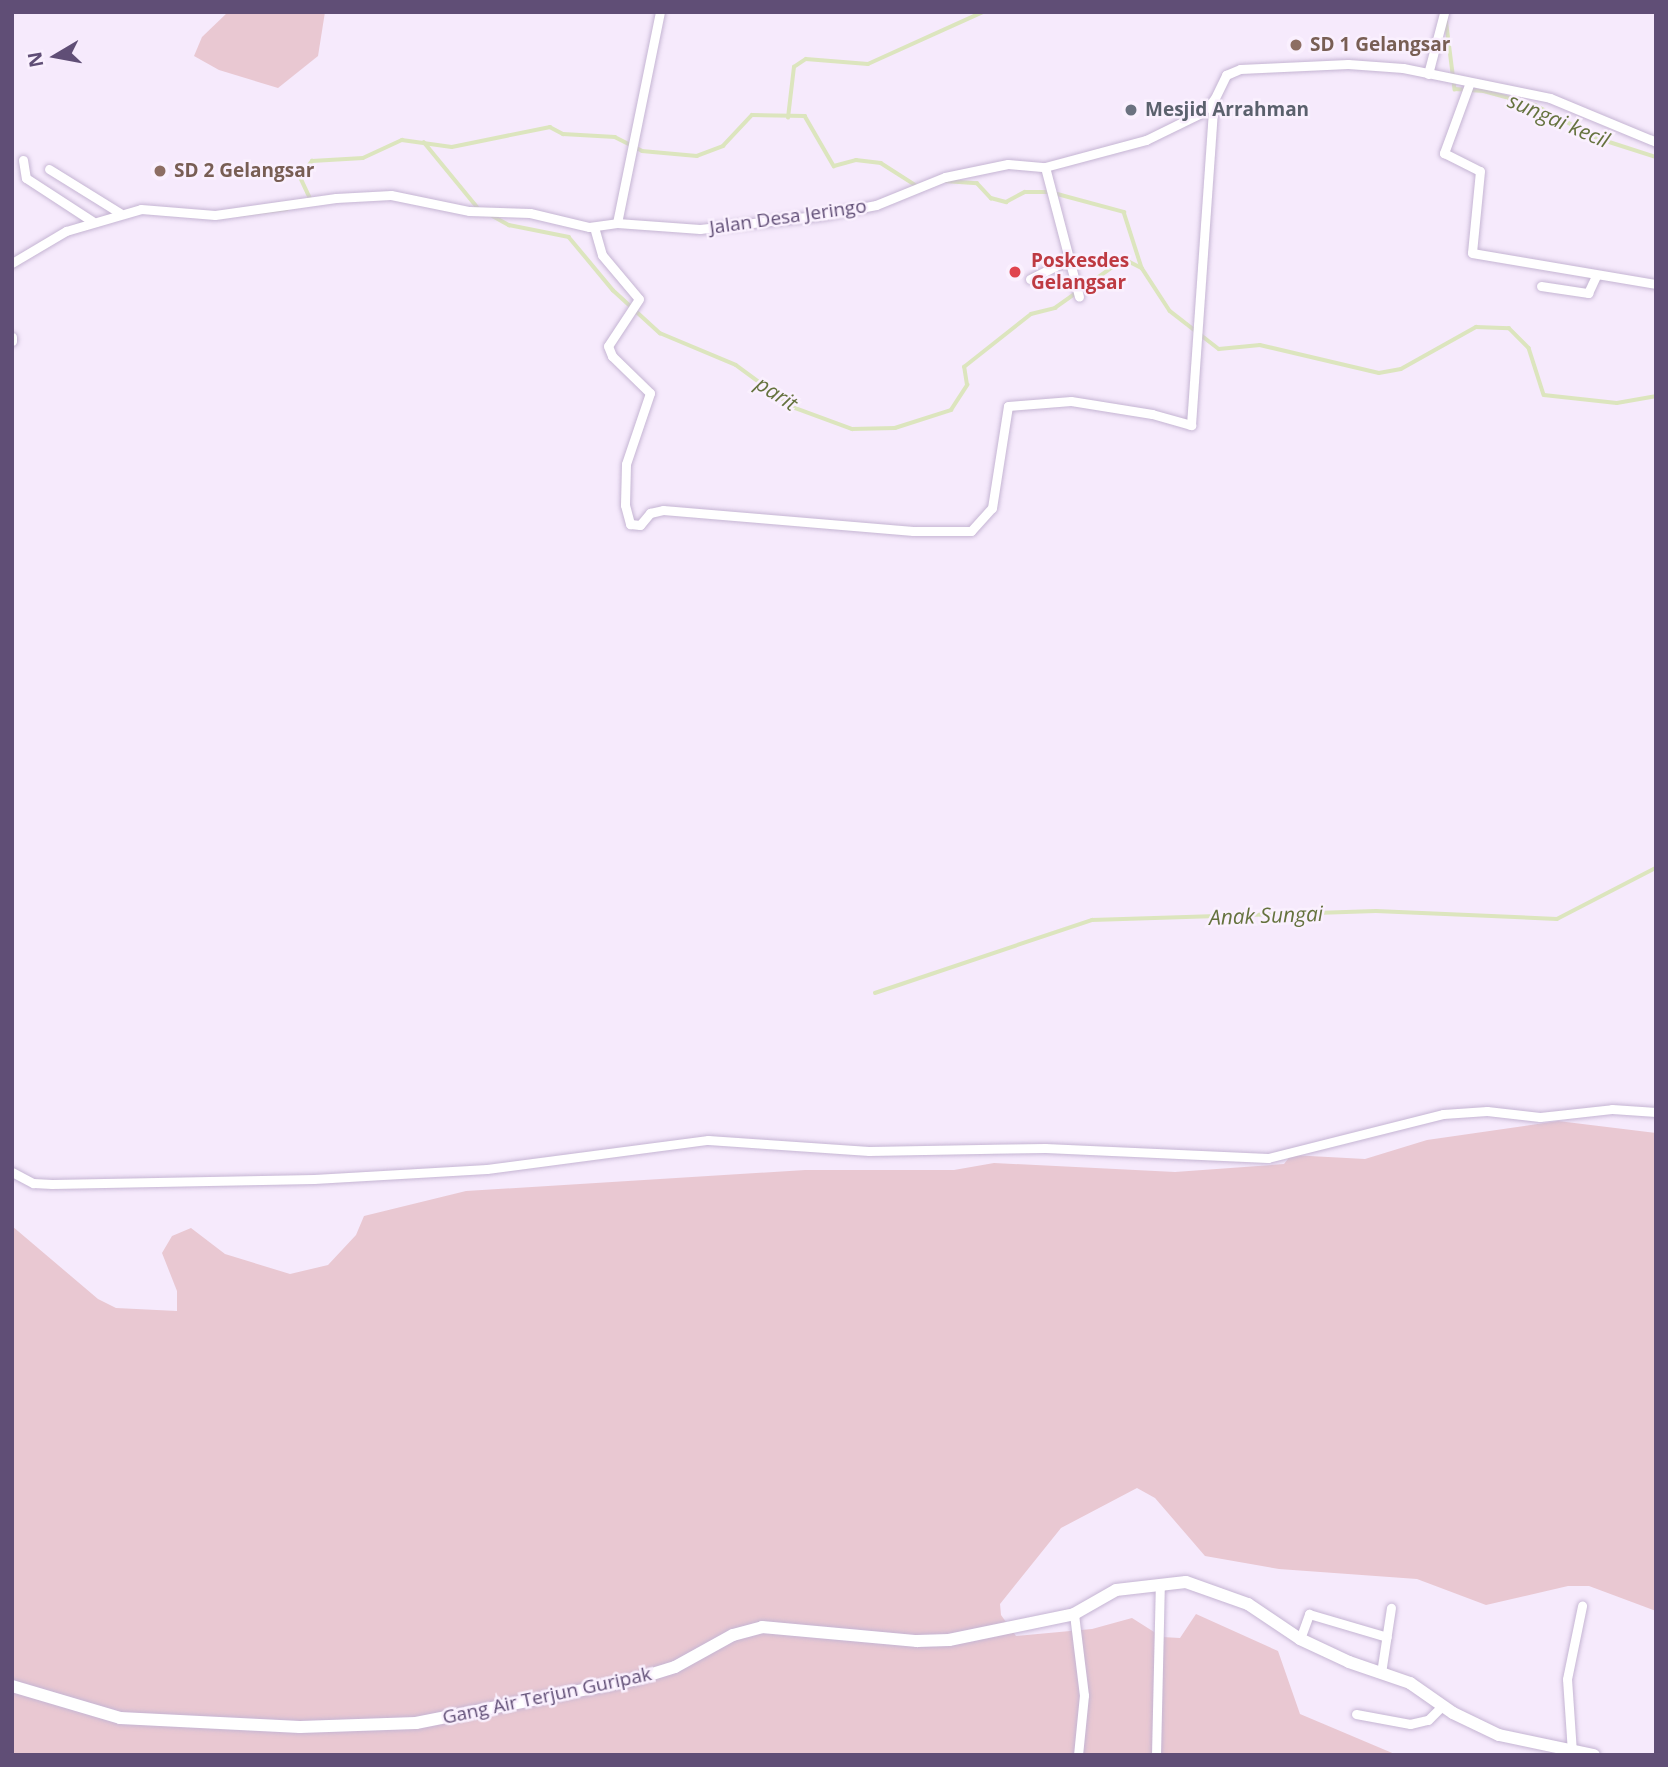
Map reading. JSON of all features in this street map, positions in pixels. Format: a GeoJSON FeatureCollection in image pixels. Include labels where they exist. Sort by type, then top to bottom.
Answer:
{"type":"FeatureCollection","features":[{"type":"Feature","properties":{"kind":"street"},"geometry":{"type":"LineString","coordinates":[[617,223],[632,136],[660,12]]}},
{"type":"Feature","properties":{"kind":"street"},"geometry":{"type":"LineString","coordinates":[[1428,74],[1444,13]]}},
{"type":"Feature","properties":{"kind":"street","name":"Jalan Desa Jeringo"},"geometry":{"type":"LineString","coordinates":[[14,258],[96,220],[116,214],[162,208],[215,215],[336,198],[391,195],[468,211],[530,213],[594,226],[617,223],[693,229],[760,224],[876,205],[945,177],[1008,164],[1045,167],[1166,133],[1191,120],[1214,100],[1222,80],[1233,69],[1348,64],[1428,74],[1467,86],[1550,98],[1656,142]]}},
{"type":"Feature","properties":{"kind":"street"},"geometry":{"type":"LineString","coordinates":[[1467,86],[1444,153],[1480,171],[1472,253],[1656,284]]}},
{"type":"Feature","properties":{"kind":"street"},"geometry":{"type":"LineString","coordinates":[[594,226],[602,255],[638,295],[635,310],[608,346],[611,356],[650,393],[626,464],[625,505],[631,524],[639,525],[650,513],[663,510],[923,532],[971,531],[992,508],[1005,409],[1010,405],[1071,401],[1191,425],[1214,100]]}},
{"type":"Feature","properties":{"kind":"street"},"geometry":{"type":"LineString","coordinates":[[23,160],[26,178],[96,220]]}},
{"type":"Feature","properties":{"kind":"street"},"geometry":{"type":"LineString","coordinates":[[1045,167],[1080,297]]}},
{"type":"Feature","properties":{"kind":"street"},"geometry":{"type":"LineString","coordinates":[[49,169],[116,214]]}},
{"type":"Feature","properties":{"kind":"street"},"geometry":{"type":"LineString","coordinates":[[1030,279],[1070,259]]}},
{"type":"Feature","properties":{"kind":"street"},"geometry":{"type":"LineString","coordinates":[[1541,286],[1588,292],[1596,276]]}},
{"type":"Feature","properties":{"kind":"street"},"geometry":{"type":"LineString","coordinates":[[12,1172],[33,1183],[52,1184],[314,1178],[487,1169],[708,1140],[869,1151],[1045,1148],[1268,1158],[1443,1114],[1487,1111],[1540,1117],[1612,1108],[1656,1112]]}},
{"type":"Feature","properties":{"kind":"street"},"geometry":{"type":"LineString","coordinates":[[1078,1755],[1084,1695],[1074,1614],[1108,1593],[1160,1585],[1199,1584],[1259,1610],[1300,1639],[1422,1689],[1443,1706],[1499,1735],[1594,1755]]}},
{"type":"Feature","properties":{"kind":"street"},"geometry":{"type":"LineString","coordinates":[[1156,1755],[1160,1585]]}},
{"type":"Feature","properties":{"kind":"street"},"geometry":{"type":"LineString","coordinates":[[1572,1752],[1567,1679],[1582,1606]]}},
{"type":"Feature","properties":{"kind":"street"},"geometry":{"type":"LineString","coordinates":[[1381,1673],[1391,1608]]}},
{"type":"Feature","properties":{"kind":"street","name":"Gang Air Terjun Guripak"},"geometry":{"type":"LineString","coordinates":[[12,1686],[120,1718],[300,1727],[416,1723],[633,1680],[675,1667],[733,1635],[762,1627],[929,1642],[1074,1614]]}},
{"type":"Feature","properties":{"kind":"street"},"geometry":{"type":"LineString","coordinates":[[1300,1639],[1308,1614],[1387,1637]]}},
{"type":"Feature","properties":{"kind":"street"},"geometry":{"type":"LineString","coordinates":[[1356,1714],[1410,1724],[1428,1720],[1443,1706]]}},
{"type":"Feature","properties":{"kind":"shaded area"},"geometry":{"type":"Polygon","coordinates":[[[228,12],[325,12],[318,56],[278,88],[219,70],[194,56],[202,37],[228,12]]]}},
{"type":"Feature","properties":{"kind":"shaded area"},"geometry":{"type":"Polygon","coordinates":[[[1558,1121],[1656,1133],[1656,1611],[1589,1586],[1568,1586],[1486,1605],[1417,1579],[1279,1569],[1205,1556],[1155,1498],[1137,1488],[1061,1528],[1000,1604],[1001,1615],[1016,1636],[1092,1629],[1132,1618],[1162,1637],[1180,1638],[1196,1614],[1278,1651],[1300,1714],[1397,1755],[12,1755],[12,1226],[98,1299],[116,1308],[177,1311],[177,1291],[162,1253],[172,1236],[191,1228],[225,1254],[290,1274],[328,1265],[356,1235],[364,1216],[466,1191],[805,1170],[954,1170],[994,1163],[1175,1172],[1284,1164],[1291,1155],[1365,1159],[1427,1140],[1558,1121]]]}},
{"type":"Feature","properties":{"kind":"waterway","name":"sungai kecil"},"geometry":{"type":"LineString","coordinates":[[788,118],[794,67],[806,59],[868,64],[983,12]]}},
{"type":"Feature","properties":{"kind":"waterway","name":"sungai kecil"},"geometry":{"type":"LineString","coordinates":[[1446,18],[1455,89],[1484,91],[1535,105],[1597,138],[1656,157]]}},
{"type":"Feature","properties":{"kind":"waterway"},"geometry":{"type":"LineString","coordinates":[[311,201],[300,177],[312,161],[363,158],[402,140],[452,147],[550,127],[563,134],[615,137],[642,151],[697,156],[723,146],[752,115],[805,116],[834,166],[856,160],[881,163],[917,186]]}},
{"type":"Feature","properties":{"kind":"waterway","name":"parit"},"geometry":{"type":"LineString","coordinates":[[424,142],[478,208]]}},
{"type":"Feature","properties":{"kind":"waterway"},"geometry":{"type":"LineString","coordinates":[[945,181],[977,183],[991,198],[1006,202],[1025,192],[1050,192],[1124,212],[1142,268],[1170,311],[1219,349],[1260,345],[1379,373],[1401,369],[1476,327],[1509,328],[1529,348],[1544,395],[1617,403],[1656,396]]}},
{"type":"Feature","properties":{"kind":"waterway"},"geometry":{"type":"LineString","coordinates":[[239,215],[287,209]]}},
{"type":"Feature","properties":{"kind":"waterway","name":"parit"},"geometry":{"type":"LineString","coordinates":[[491,215],[509,225],[569,237],[613,290],[660,333],[736,365],[795,408],[852,429],[895,428],[951,410],[967,385],[964,367],[1031,314],[1055,308],[1124,259],[1142,268]]}},
{"type":"Feature","properties":{"kind":"waterway","name":"Anak Sungai"},"geometry":{"type":"LineString","coordinates":[[875,993],[1092,920],[1376,911],[1557,919],[1656,868]]}},
{"type":"Feature","properties":{"kind":"place","name":"SD 1 Gelangsar"},"geometry":{"type":"Point","coordinates":[1296,45]}},
{"type":"Feature","properties":{"kind":"place","name":"Mesjid Arrahman"},"geometry":{"type":"Point","coordinates":[1131,110]}},
{"type":"Feature","properties":{"kind":"place","name":"SD 2 Gelangsar"},"geometry":{"type":"Point","coordinates":[160,171]}},
{"type":"Feature","properties":{"kind":"place","name":"Poskesdes Gelangsar"},"geometry":{"type":"Point","coordinates":[1015,272]}}]}
